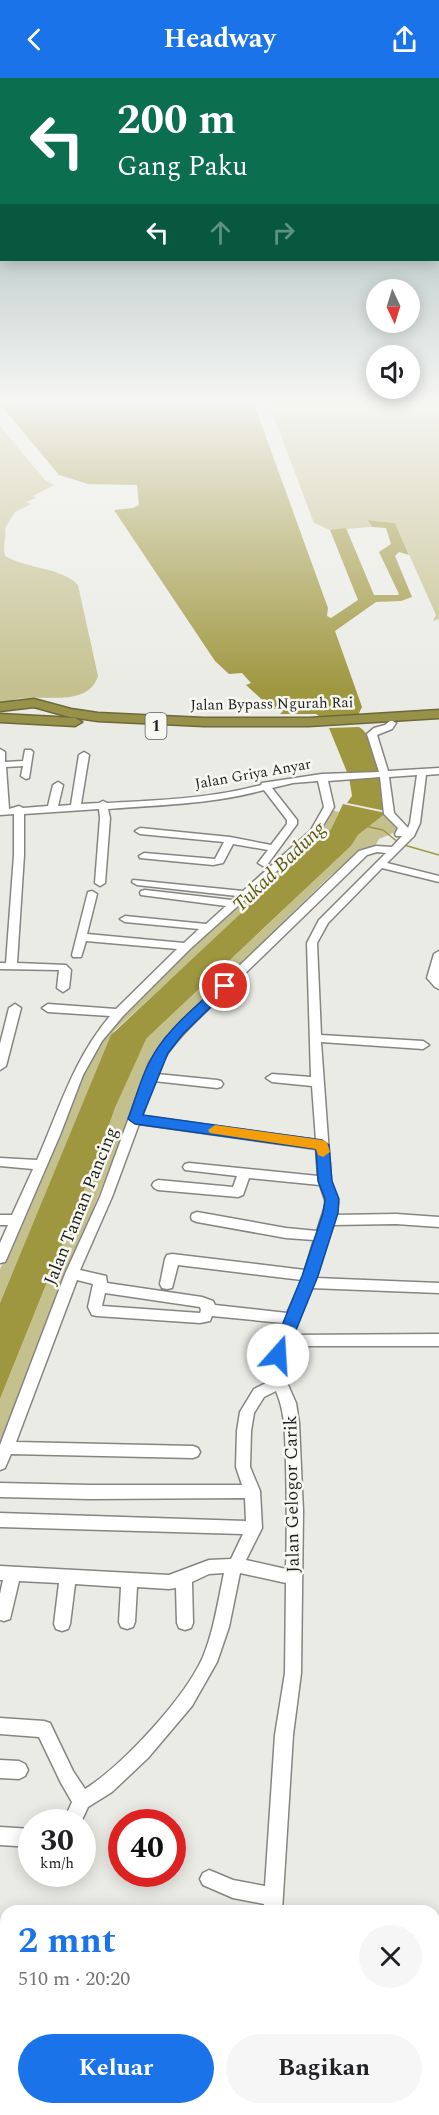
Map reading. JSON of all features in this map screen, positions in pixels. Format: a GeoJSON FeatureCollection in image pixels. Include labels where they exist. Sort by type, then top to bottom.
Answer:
{"type":"FeatureCollection","features":[{"type":"Feature","properties":{"kind":"highway","name":"Jalan Bypass Ngurah Rai"},"geometry":{"type":"LineString","coordinates":[[0,708],[34,703],[89,717],[310,724]]}},
{"type":"Feature","properties":{"kind":"highway"},"geometry":{"type":"LineString","coordinates":[[58,710],[35,708],[29,712],[82,722]]}},
{"type":"Feature","properties":{"kind":"highway","name":"Jalan Bypass Ngurah Rai"},"geometry":{"type":"LineString","coordinates":[[0,718],[236,728],[368,722],[439,714]]}},
{"type":"Feature","properties":{"kind":"highway","name":"Jalan Bypass Ngurah Rai"},"geometry":{"type":"LineString","coordinates":[[368,722],[439,720]]}},
{"type":"Feature","properties":{"kind":"street"},"geometry":{"type":"LineString","coordinates":[[391,723],[389,727],[372,734],[389,814],[403,828],[400,834]]}},
{"type":"Feature","properties":{"kind":"street"},"geometry":{"type":"LineString","coordinates":[[0,740],[0,746]]}},
{"type":"Feature","properties":{"kind":"street"},"geometry":{"type":"LineString","coordinates":[[0,752],[2,811]]}},
{"type":"Feature","properties":{"kind":"street"},"geometry":{"type":"LineString","coordinates":[[26,776],[28,752]]}},
{"type":"Feature","properties":{"kind":"street"},"geometry":{"type":"LineString","coordinates":[[76,805],[84,755]]}},
{"type":"Feature","properties":{"kind":"street"},"geometry":{"type":"LineString","coordinates":[[1,765],[28,763]]}},
{"type":"Feature","properties":{"kind":"street","name":"Jalan Gelogor Carik"},"geometry":{"type":"LineString","coordinates":[[274,1904],[284,1734],[293,1674],[294,1578],[293,1440],[289,1403],[280,1382],[277,1365],[282,1341],[308,1280],[323,1236],[332,1199],[325,1181],[311,952],[314,936],[323,922],[406,838],[413,828],[422,771]]}},
{"type":"Feature","properties":{"kind":"street","name":"Jalan Griya Anyar"},"geometry":{"type":"LineString","coordinates":[[2,811],[76,805],[204,800],[231,796],[265,785],[322,777],[439,771]]}},
{"type":"Feature","properties":{"kind":"street"},"geometry":{"type":"LineString","coordinates":[[0,1258],[39,1164],[54,1135],[76,1075],[90,1048],[119,1013],[186,947],[315,832],[327,813],[329,802],[322,777]]}},
{"type":"Feature","properties":{"kind":"street"},"geometry":{"type":"LineString","coordinates":[[53,807],[58,785]]}},
{"type":"Feature","properties":{"kind":"street"},"geometry":{"type":"LineString","coordinates":[[263,863],[290,828],[292,822],[265,785]]}},
{"type":"Feature","properties":{"kind":"street"},"geometry":{"type":"LineString","coordinates":[[329,802],[342,805]]}},
{"type":"Feature","properties":{"kind":"street"},"geometry":{"type":"LineString","coordinates":[[100,883],[105,818],[103,804]]}},
{"type":"Feature","properties":{"kind":"street"},"geometry":{"type":"LineString","coordinates":[[19,810],[6,966],[62,967],[66,970],[63,988]]}},
{"type":"Feature","properties":{"kind":"street"},"geometry":{"type":"LineString","coordinates":[[140,831],[230,840],[273,848]]}},
{"type":"Feature","properties":{"kind":"street"},"geometry":{"type":"LineString","coordinates":[[144,856],[219,861],[230,840]]}},
{"type":"Feature","properties":{"kind":"street","name":"Jalan Taman Pancing"},"geometry":{"type":"LineString","coordinates":[[0,1464],[150,1077],[163,1050],[178,1031],[363,853],[376,849],[392,850]]}},
{"type":"Feature","properties":{"kind":"street"},"geometry":{"type":"LineString","coordinates":[[379,864],[439,879]]}},
{"type":"Feature","properties":{"kind":"street"},"geometry":{"type":"LineString","coordinates":[[137,882],[245,894]]}},
{"type":"Feature","properties":{"kind":"street"},"geometry":{"type":"LineString","coordinates":[[145,893],[235,903]]}},
{"type":"Feature","properties":{"kind":"street"},"geometry":{"type":"LineString","coordinates":[[77,955],[92,894]]}},
{"type":"Feature","properties":{"kind":"street"},"geometry":{"type":"LineString","coordinates":[[125,919],[208,927]]}},
{"type":"Feature","properties":{"kind":"street"},"geometry":{"type":"LineString","coordinates":[[81,937],[186,947]]}},
{"type":"Feature","properties":{"kind":"street"},"geometry":{"type":"LineString","coordinates":[[439,954],[433,978],[439,985]]}},
{"type":"Feature","properties":{"kind":"street"},"geometry":{"type":"LineString","coordinates":[[0,1066],[15,1008]]}},
{"type":"Feature","properties":{"kind":"street"},"geometry":{"type":"LineString","coordinates":[[48,1008],[119,1013]]}},
{"type":"Feature","properties":{"kind":"street"},"geometry":{"type":"LineString","coordinates":[[316,1038],[423,1045]]}},
{"type":"Feature","properties":{"kind":"street"},"geometry":{"type":"LineString","coordinates":[[150,1077],[216,1084]]}},
{"type":"Feature","properties":{"kind":"street"},"geometry":{"type":"LineString","coordinates":[[272,1078],[318,1082]]}},
{"type":"Feature","properties":{"kind":"street"},"geometry":{"type":"LineString","coordinates":[[135,1119],[322,1145]]}},
{"type":"Feature","properties":{"kind":"street"},"geometry":{"type":"LineString","coordinates":[[0,1162],[39,1164]]}},
{"type":"Feature","properties":{"kind":"street"},"geometry":{"type":"LineString","coordinates":[[189,1167],[325,1181]]}},
{"type":"Feature","properties":{"kind":"street"},"geometry":{"type":"LineString","coordinates":[[158,1185],[238,1192],[245,1172]]}},
{"type":"Feature","properties":{"kind":"street"},"geometry":{"type":"LineString","coordinates":[[197,1216],[286,1233],[323,1236]]}},
{"type":"Feature","properties":{"kind":"street"},"geometry":{"type":"LineString","coordinates":[[328,1220],[396,1219],[439,1222]]}},
{"type":"Feature","properties":{"kind":"street"},"geometry":{"type":"LineString","coordinates":[[0,1220],[17,1220]]}},
{"type":"Feature","properties":{"kind":"street"},"geometry":{"type":"LineString","coordinates":[[160,1316],[172,1259],[308,1280],[439,1288]]}},
{"type":"Feature","properties":{"kind":"street"},"geometry":{"type":"LineString","coordinates":[[78,1275],[100,1279],[102,1282],[100,1287],[95,1310],[203,1318],[208,1310],[208,1305],[205,1303],[165,1290],[129,1291],[100,1287]]}},
{"type":"Feature","properties":{"kind":"street"},"geometry":{"type":"LineString","coordinates":[[125,1313],[129,1291]]}},
{"type":"Feature","properties":{"kind":"street"},"geometry":{"type":"LineString","coordinates":[[208,1310],[291,1319]]}},
{"type":"Feature","properties":{"kind":"street"},"geometry":{"type":"LineString","coordinates":[[282,1341],[439,1340]]}},
{"type":"Feature","properties":{"kind":"street"},"geometry":{"type":"LineString","coordinates":[[78,1809],[82,1801],[127,1769],[186,1700],[209,1662],[221,1627],[229,1584],[254,1528],[252,1491],[243,1467],[247,1412],[259,1393],[280,1382]]}},
{"type":"Feature","properties":{"kind":"street"},"geometry":{"type":"LineString","coordinates":[[6,1448],[193,1452]]}},
{"type":"Feature","properties":{"kind":"street"},"geometry":{"type":"LineString","coordinates":[[0,1490],[252,1491]]}},
{"type":"Feature","properties":{"kind":"street"},"geometry":{"type":"LineString","coordinates":[[0,1520],[254,1528]]}},
{"type":"Feature","properties":{"kind":"street"},"geometry":{"type":"LineString","coordinates":[[4,1614],[6,1574],[169,1582],[184,1579],[208,1567],[236,1567],[294,1578]]}},
{"type":"Feature","properties":{"kind":"street"},"geometry":{"type":"LineString","coordinates":[[62,1624],[68,1576]]}},
{"type":"Feature","properties":{"kind":"street"},"geometry":{"type":"LineString","coordinates":[[184,1579],[185,1623]]}},
{"type":"Feature","properties":{"kind":"street"},"geometry":{"type":"LineString","coordinates":[[127,1622],[129,1581]]}},
{"type":"Feature","properties":{"kind":"street"},"geometry":{"type":"LineString","coordinates":[[0,1726],[44,1729],[67,1777],[82,1801]]}},
{"type":"Feature","properties":{"kind":"street"},"geometry":{"type":"LineString","coordinates":[[0,1769],[19,1770]]}},
{"type":"Feature","properties":{"kind":"street"},"geometry":{"type":"LineString","coordinates":[[0,1836],[18,1837]]}},
{"type":"Feature","properties":{"kind":"street"},"geometry":{"type":"LineString","coordinates":[[209,1879],[274,1904]]}},
{"type":"Feature","properties":{"kind":"shaded area"},"geometry":{"type":"Polygon","coordinates":[[[0,499],[33,499],[26,502],[31,504],[15,512],[5,528],[5,556],[53,571],[71,579],[78,585],[98,676],[93,685],[78,695],[21,699],[0,704],[0,499]]]}},
{"type":"Feature","properties":{"kind":"shaded area"},"geometry":{"type":"Polygon","coordinates":[[[138,499],[288,499],[328,608],[327,616],[331,618],[358,600],[330,530],[346,528],[374,595],[398,595],[379,552],[391,544],[386,528],[372,527],[368,520],[395,523],[409,555],[399,552],[395,556],[412,597],[401,601],[376,602],[335,631],[362,707],[357,717],[323,719],[316,714],[280,714],[283,711],[271,708],[246,685],[251,683],[242,673],[229,674],[215,661],[114,510],[139,505],[138,499]]]}},
{"type":"Feature","properties":{"kind":"shaded area"},"geometry":{"type":"Polygon","coordinates":[[[305,499],[439,499],[439,619],[433,621],[436,615],[395,523],[369,520],[372,527],[330,530],[314,523],[305,499]]]}},
{"type":"Feature","properties":{"kind":"shaded area","name":"Tukad Badung"},"geometry":{"type":"Polygon","coordinates":[[[359,727],[371,742],[375,753],[386,811],[347,803],[352,796],[349,777],[329,728],[359,727]]]}},
{"type":"Feature","properties":{"kind":"shaded area","name":"Tukad Badung"},"geometry":{"type":"Polygon","coordinates":[[[343,804],[386,813],[358,835],[351,846],[146,1039],[115,1108],[0,1399],[0,1303],[111,1035],[331,829],[343,804]]]}},
{"type":"Feature","properties":{"kind":"shaded area"},"geometry":{"type":"Polygon","coordinates":[[[331,810],[339,812],[331,829],[114,1031],[0,1303],[0,1269],[35,1193],[86,1067],[102,1038],[148,988],[288,860],[331,810]]]}},
{"type":"Feature","properties":{"kind":"shaded area"},"geometry":{"type":"Polygon","coordinates":[[[386,813],[400,830],[379,839],[374,848],[362,850],[330,876],[189,1013],[152,1055],[128,1122],[0,1443],[0,1399],[115,1108],[144,1041],[351,846],[358,835],[386,813]]]}},
{"type":"Feature","properties":{"kind":"waterway"},"geometry":{"type":"LineString","coordinates":[[365,826],[383,830],[399,843]]}},
{"type":"Feature","properties":{"kind":"waterway"},"geometry":{"type":"LineString","coordinates":[[404,845],[439,855]]}},
{"type":"Feature","properties":{"kind":"slow traffic"},"geometry":{"type":"LineString","coordinates":[[215,1130],[322,1145],[323,1152]]}},
{"type":"Feature","properties":{"kind":"route"},"geometry":{"type":"LineString","coordinates":[[225,986],[178,1031],[163,1050],[155,1063],[135,1119],[322,1145],[325,1181],[332,1199],[330,1213],[310,1276],[278,1355]]}}]}
